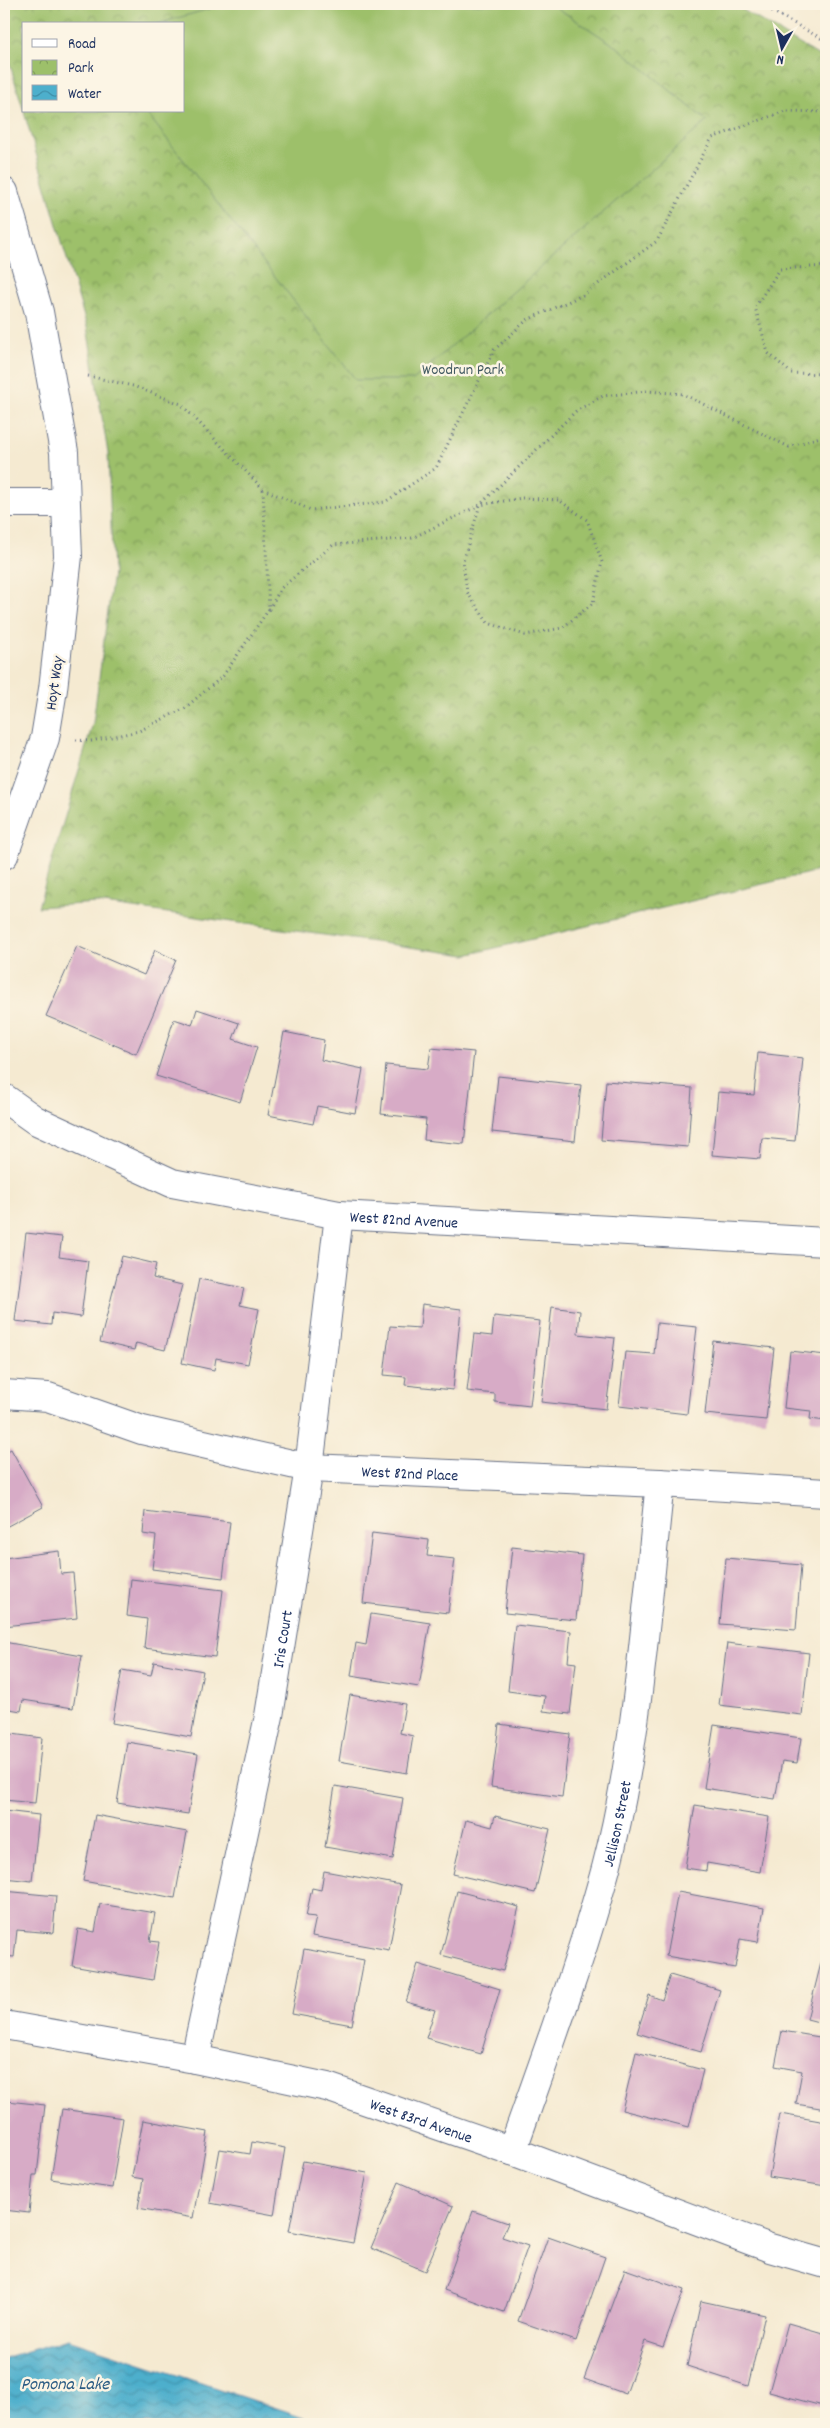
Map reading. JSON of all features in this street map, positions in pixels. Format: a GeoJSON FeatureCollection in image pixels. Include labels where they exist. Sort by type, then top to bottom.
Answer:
{"type":"FeatureCollection","features":[{"type":"Feature","properties":{"kind":"street","name":"Hoyt Way"},"geometry":{"type":"LineString","coordinates":[[4,192],[39,312],[64,452],[68,556],[53,689],[45,738],[4,855]]}},
{"type":"Feature","properties":{"kind":"street"},"geometry":{"type":"LineString","coordinates":[[4,503],[65,503]]}},
{"type":"Feature","properties":{"kind":"street","name":"West 82nd Avenue"},"geometry":{"type":"LineString","coordinates":[[4,1098],[35,1120],[172,1183],[339,1214],[826,1242]]}},
{"type":"Feature","properties":{"kind":"street","name":"Iris Court"},"geometry":{"type":"LineString","coordinates":[[195,2059],[269,1716],[308,1468],[339,1214]]}},
{"type":"Feature","properties":{"kind":"street","name":"West 82nd Place"},"geometry":{"type":"LineString","coordinates":[[4,1394],[48,1397],[142,1430],[308,1468],[660,1483],[826,1493]]}},
{"type":"Feature","properties":{"kind":"street","name":"Jellison Street"},"geometry":{"type":"LineString","coordinates":[[512,2151],[574,1975],[606,1867],[624,1780],[638,1682],[660,1483]]}},
{"type":"Feature","properties":{"kind":"street","name":"West 83rd Avenue"},"geometry":{"type":"LineString","coordinates":[[4,2025],[195,2059],[328,2087],[512,2151],[770,2248],[826,2264]]}},
{"type":"Feature","properties":{"kind":"path"},"geometry":{"type":"LineString","coordinates":[[759,4],[826,41]]}},
{"type":"Feature","properties":{"kind":"path"},"geometry":{"type":"LineString","coordinates":[[88,376],[133,386],[181,404],[263,489],[311,510],[385,502],[436,468],[494,350],[527,320],[583,295],[657,241],[712,138],[785,110],[826,112]]}},
{"type":"Feature","properties":{"kind":"path"},"geometry":{"type":"LineString","coordinates":[[826,266],[780,269],[755,306],[768,353],[791,373],[826,374]]}},
{"type":"Feature","properties":{"kind":"path"},"geometry":{"type":"LineString","coordinates":[[45,738],[91,741],[139,731],[185,708],[223,676],[269,609],[281,588],[333,545],[412,538],[480,505],[522,498],[560,500],[587,520],[602,562],[594,603],[562,628],[525,635],[488,622],[467,592],[463,561],[480,505],[576,411],[603,396],[647,391],[683,394],[789,448],[826,435]]}},
{"type":"Feature","properties":{"kind":"path"},"geometry":{"type":"LineString","coordinates":[[263,489],[269,609]]}},
{"type":"Feature","properties":{"kind":"green space","name":"Woodrun Park"},"geometry":{"type":"Polygon","coordinates":[[[4,4],[733,4],[826,60],[826,869],[466,955],[97,903],[38,907],[93,723],[113,573],[108,453],[87,327],[24,112],[185,112],[185,22],[22,22],[22,105],[4,44],[4,4]]]}},
{"type":"Feature","properties":{"kind":"green space"},"geometry":{"type":"Polygon","coordinates":[[[226,4],[551,4],[620,49],[707,121],[413,380],[356,380],[146,112],[185,112],[185,22],[164,22],[226,4]]]}},
{"type":"Feature","properties":{"kind":"water","name":"Pomona Lake"},"geometry":{"type":"Polygon","coordinates":[[[68,2339],[325,2424],[4,2424],[4,2358],[68,2339]]]}},
{"type":"Feature","properties":{"kind":"building"},"geometry":{"type":"Polygon","coordinates":[[[77,946],[144,975],[155,950],[176,960],[136,1054],[46,1016],[77,946]]]}},
{"type":"Feature","properties":{"kind":"building"},"geometry":{"type":"Polygon","coordinates":[[[197,1009],[239,1023],[233,1039],[257,1047],[240,1102],[156,1076],[174,1019],[192,1025],[197,1009]]]}},
{"type":"Feature","properties":{"kind":"building"},"geometry":{"type":"Polygon","coordinates":[[[284,1032],[324,1040],[321,1060],[363,1069],[355,1113],[317,1106],[313,1124],[268,1115],[284,1032]]]}},
{"type":"Feature","properties":{"kind":"building"},"geometry":{"type":"Polygon","coordinates":[[[431,1048],[474,1052],[464,1144],[424,1140],[426,1119],[381,1114],[386,1065],[428,1069],[431,1048]]]}},
{"type":"Feature","properties":{"kind":"building"},"geometry":{"type":"Polygon","coordinates":[[[758,1053],[803,1058],[795,1141],[762,1138],[760,1159],[712,1155],[718,1092],[754,1095],[758,1053]]]}},
{"type":"Feature","properties":{"kind":"building"},"geometry":{"type":"Polygon","coordinates":[[[498,1076],[581,1085],[575,1141],[492,1132],[498,1076]]]}},
{"type":"Feature","properties":{"kind":"building"},"geometry":{"type":"Polygon","coordinates":[[[606,1081],[692,1088],[688,1147],[601,1140],[606,1081]]]}},
{"type":"Feature","properties":{"kind":"building"},"geometry":{"type":"Polygon","coordinates":[[[26,1233],[62,1237],[59,1257],[88,1261],[81,1317],[52,1313],[51,1325],[15,1321],[26,1233]]]}},
{"type":"Feature","properties":{"kind":"building"},"geometry":{"type":"Polygon","coordinates":[[[122,1256],[156,1264],[153,1278],[182,1285],[165,1350],[136,1343],[134,1350],[100,1342],[122,1256]]]}},
{"type":"Feature","properties":{"kind":"building"},"geometry":{"type":"Polygon","coordinates":[[[199,1279],[244,1288],[240,1305],[259,1309],[248,1364],[216,1358],[214,1370],[182,1363],[199,1279]]]}},
{"type":"Feature","properties":{"kind":"building"},"geometry":{"type":"Polygon","coordinates":[[[422,1304],[461,1309],[453,1390],[405,1385],[406,1377],[384,1375],[390,1326],[420,1328],[422,1304]]]}},
{"type":"Feature","properties":{"kind":"building"},"geometry":{"type":"Polygon","coordinates":[[[552,1307],[580,1311],[578,1334],[615,1338],[606,1409],[541,1402],[552,1307]]]}},
{"type":"Feature","properties":{"kind":"building"},"geometry":{"type":"Polygon","coordinates":[[[494,1316],[540,1321],[530,1406],[495,1402],[495,1394],[467,1391],[474,1334],[492,1336],[494,1316]]]}},
{"type":"Feature","properties":{"kind":"building"},"geometry":{"type":"Polygon","coordinates":[[[657,1323],[697,1327],[687,1414],[619,1406],[625,1352],[654,1354],[657,1323]]]}},
{"type":"Feature","properties":{"kind":"building"},"geometry":{"type":"Polygon","coordinates":[[[713,1341],[774,1348],[766,1420],[705,1414],[713,1341]]]}},
{"type":"Feature","properties":{"kind":"building"},"geometry":{"type":"Polygon","coordinates":[[[790,1351],[826,1355],[826,1421],[810,1419],[811,1411],[784,1408],[790,1351]]]}},
{"type":"Feature","properties":{"kind":"building"},"geometry":{"type":"Polygon","coordinates":[[[11,1449],[43,1507],[4,1528],[4,1453],[11,1449]]]}},
{"type":"Feature","properties":{"kind":"building"},"geometry":{"type":"Polygon","coordinates":[[[145,1511],[230,1522],[223,1578],[152,1569],[156,1536],[143,1534],[145,1511]]]}},
{"type":"Feature","properties":{"kind":"building"},"geometry":{"type":"Polygon","coordinates":[[[372,1533],[429,1540],[427,1556],[455,1559],[448,1613],[363,1603],[372,1533]]]}},
{"type":"Feature","properties":{"kind":"building"},"geometry":{"type":"Polygon","coordinates":[[[512,1547],[582,1555],[576,1620],[505,1613],[512,1547]]]}},
{"type":"Feature","properties":{"kind":"building"},"geometry":{"type":"Polygon","coordinates":[[[59,1551],[61,1574],[73,1573],[77,1618],[4,1626],[4,1558],[59,1551]]]}},
{"type":"Feature","properties":{"kind":"building"},"geometry":{"type":"Polygon","coordinates":[[[726,1558],[801,1565],[796,1630],[720,1624],[726,1558]]]}},
{"type":"Feature","properties":{"kind":"building"},"geometry":{"type":"Polygon","coordinates":[[[131,1579],[223,1590],[215,1657],[144,1648],[147,1619],[127,1616],[131,1579]]]}},
{"type":"Feature","properties":{"kind":"building"},"geometry":{"type":"Polygon","coordinates":[[[371,1614],[430,1623],[419,1687],[351,1676],[356,1643],[366,1645],[371,1614]]]}},
{"type":"Feature","properties":{"kind":"building"},"geometry":{"type":"Polygon","coordinates":[[[515,1625],[571,1631],[568,1662],[576,1663],[570,1714],[543,1711],[545,1696],[508,1691],[515,1625]]]}},
{"type":"Feature","properties":{"kind":"building"},"geometry":{"type":"Polygon","coordinates":[[[4,1642],[82,1656],[73,1708],[23,1700],[21,1711],[4,1708],[4,1642]]]}},
{"type":"Feature","properties":{"kind":"building"},"geometry":{"type":"Polygon","coordinates":[[[727,1643],[809,1653],[802,1715],[719,1705],[727,1643]]]}},
{"type":"Feature","properties":{"kind":"building"},"geometry":{"type":"Polygon","coordinates":[[[154,1662],[203,1671],[191,1737],[112,1723],[122,1670],[151,1675],[154,1662]]]}},
{"type":"Feature","properties":{"kind":"building"},"geometry":{"type":"Polygon","coordinates":[[[350,1695],[405,1704],[400,1733],[413,1736],[407,1773],[339,1761],[350,1695]]]}},
{"type":"Feature","properties":{"kind":"building"},"geometry":{"type":"Polygon","coordinates":[[[499,1724],[570,1734],[562,1797],[491,1787],[499,1724]]]}},
{"type":"Feature","properties":{"kind":"building"},"geometry":{"type":"Polygon","coordinates":[[[714,1725],[801,1738],[797,1763],[782,1761],[775,1799],[704,1788],[714,1725]]]}},
{"type":"Feature","properties":{"kind":"building"},"geometry":{"type":"Polygon","coordinates":[[[4,1733],[42,1738],[35,1803],[4,1800],[4,1733]]]}},
{"type":"Feature","properties":{"kind":"building"},"geometry":{"type":"Polygon","coordinates":[[[127,1742],[198,1754],[188,1814],[117,1803],[127,1742]]]}},
{"type":"Feature","properties":{"kind":"building"},"geometry":{"type":"Polygon","coordinates":[[[335,1786],[403,1798],[393,1859],[325,1847],[335,1786]]]}},
{"type":"Feature","properties":{"kind":"building"},"geometry":{"type":"Polygon","coordinates":[[[695,1805],[769,1817],[760,1872],[707,1863],[706,1871],[685,1868],[695,1805]]]}},
{"type":"Feature","properties":{"kind":"building"},"geometry":{"type":"Polygon","coordinates":[[[4,1811],[39,1815],[32,1881],[4,1878],[4,1811]]]}},
{"type":"Feature","properties":{"kind":"building"},"geometry":{"type":"Polygon","coordinates":[[[95,1815],[187,1832],[175,1898],[83,1881],[95,1815]]]}},
{"type":"Feature","properties":{"kind":"building"},"geometry":{"type":"Polygon","coordinates":[[[495,1816],[550,1829],[535,1893],[453,1874],[466,1820],[492,1827],[495,1816]]]}},
{"type":"Feature","properties":{"kind":"building"},"geometry":{"type":"Polygon","coordinates":[[[324,1871],[401,1885],[389,1950],[312,1936],[316,1917],[306,1916],[312,1888],[321,1890],[324,1871]]]}},
{"type":"Feature","properties":{"kind":"building"},"geometry":{"type":"Polygon","coordinates":[[[4,1891],[56,1896],[53,1933],[17,1930],[14,1957],[4,1956],[4,1891]]]}},
{"type":"Feature","properties":{"kind":"building"},"geometry":{"type":"Polygon","coordinates":[[[457,1891],[519,1907],[503,1971],[441,1955],[457,1891]]]}},
{"type":"Feature","properties":{"kind":"building"},"geometry":{"type":"Polygon","coordinates":[[[678,1892],[764,1908],[758,1942],[740,1939],[735,1968],[666,1956],[678,1892]]]}},
{"type":"Feature","properties":{"kind":"building"},"geometry":{"type":"Polygon","coordinates":[[[100,1904],[155,1913],[150,1941],[159,1942],[153,1980],[72,1966],[78,1929],[95,1932],[100,1904]]]}},
{"type":"Feature","properties":{"kind":"building"},"geometry":{"type":"Polygon","coordinates":[[[304,1949],[364,1960],[352,2025],[292,2014],[304,1949]]]}},
{"type":"Feature","properties":{"kind":"building"},"geometry":{"type":"Polygon","coordinates":[[[822,1959],[826,1961],[826,2024],[807,2019],[822,1959]]]}},
{"type":"Feature","properties":{"kind":"building"},"geometry":{"type":"Polygon","coordinates":[[[418,1964],[500,1989],[481,2054],[426,2038],[435,2010],[406,2002],[418,1964]]]}},
{"type":"Feature","properties":{"kind":"building"},"geometry":{"type":"Polygon","coordinates":[[[670,1975],[720,1990],[701,2052],[637,2033],[649,1995],[662,2000],[670,1975]]]}},
{"type":"Feature","properties":{"kind":"building"},"geometry":{"type":"Polygon","coordinates":[[[782,2031],[826,2038],[826,2109],[796,2104],[802,2071],[775,2066],[782,2031]]]}},
{"type":"Feature","properties":{"kind":"building"},"geometry":{"type":"Polygon","coordinates":[[[636,2052],[703,2070],[689,2127],[622,2110],[636,2052]]]}},
{"type":"Feature","properties":{"kind":"building"},"geometry":{"type":"Polygon","coordinates":[[[7,2101],[45,2105],[37,2175],[33,2175],[29,2213],[4,2210],[4,2112],[7,2101]]]}},
{"type":"Feature","properties":{"kind":"building"},"geometry":{"type":"Polygon","coordinates":[[[62,2109],[123,2118],[112,2188],[51,2179],[62,2109]]]}},
{"type":"Feature","properties":{"kind":"building"},"geometry":{"type":"Polygon","coordinates":[[[780,2114],[826,2122],[826,2186],[769,2177],[780,2114]]]}},
{"type":"Feature","properties":{"kind":"building"},"geometry":{"type":"Polygon","coordinates":[[[143,2120],[208,2132],[193,2218],[138,2208],[143,2179],[132,2177],[143,2120]]]}},
{"type":"Feature","properties":{"kind":"building"},"geometry":{"type":"Polygon","coordinates":[[[252,2142],[285,2148],[274,2215],[210,2203],[220,2149],[250,2154],[252,2142]]]}},
{"type":"Feature","properties":{"kind":"building"},"geometry":{"type":"Polygon","coordinates":[[[303,2161],[367,2173],[353,2243],[289,2231],[303,2161]]]}},
{"type":"Feature","properties":{"kind":"building"},"geometry":{"type":"Polygon","coordinates":[[[399,2182],[453,2206],[425,2271],[371,2248],[399,2182]]]}},
{"type":"Feature","properties":{"kind":"building"},"geometry":{"type":"Polygon","coordinates":[[[473,2211],[508,2223],[502,2237],[528,2246],[504,2312],[444,2290],[473,2211]]]}},
{"type":"Feature","properties":{"kind":"building"},"geometry":{"type":"Polygon","coordinates":[[[548,2237],[605,2257],[576,2341],[518,2321],[548,2237]]]}},
{"type":"Feature","properties":{"kind":"building"},"geometry":{"type":"Polygon","coordinates":[[[625,2269],[684,2290],[663,2347],[645,2341],[626,2394],[584,2379],[625,2269]]]}},
{"type":"Feature","properties":{"kind":"building"},"geometry":{"type":"Polygon","coordinates":[[[701,2301],[765,2315],[748,2386],[687,2366],[701,2301]]]}},
{"type":"Feature","properties":{"kind":"building"},"geometry":{"type":"Polygon","coordinates":[[[788,2323],[826,2334],[826,2407],[769,2392],[788,2323]]]}}]}
